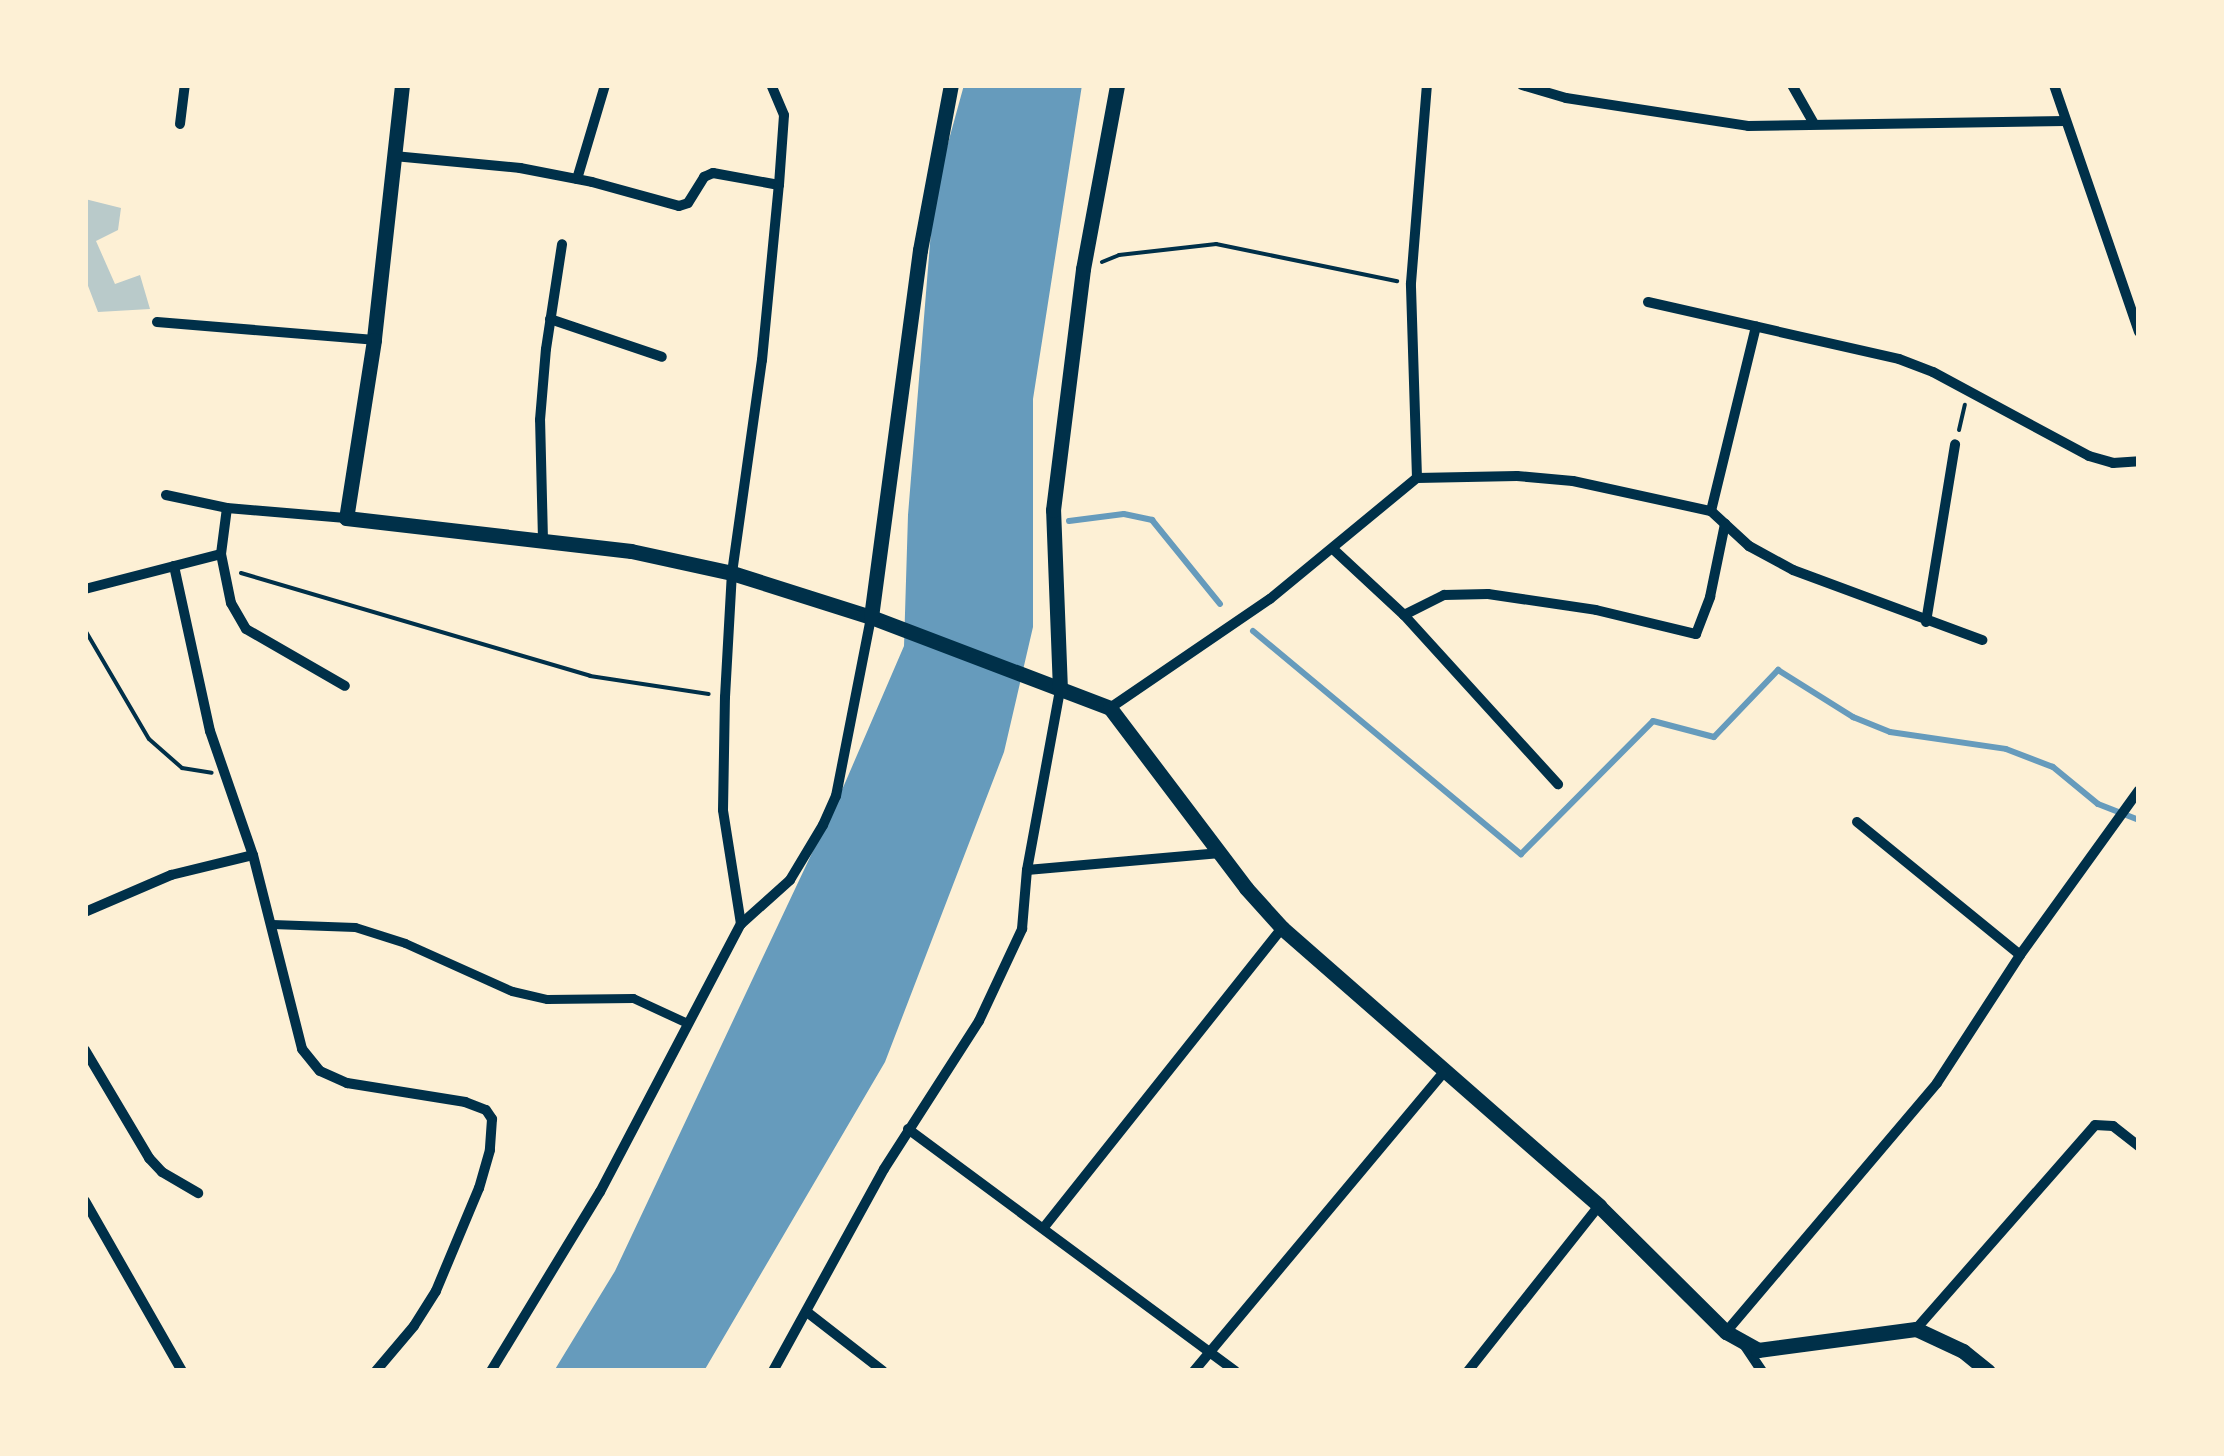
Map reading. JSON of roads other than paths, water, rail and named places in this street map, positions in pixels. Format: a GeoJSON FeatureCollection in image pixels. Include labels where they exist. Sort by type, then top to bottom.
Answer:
{"type":"FeatureCollection","features":[{"type":"Feature","properties":{"kind":"main road"},"geometry":{"type":"LineString","coordinates":[[402,85],[374,340],[346,518],[543,540],[668,558],[732,573],[870,617],[1110,708],[1282,928],[1599,1206],[1726,1332],[1745,1346],[1780,1348],[1916,1330],[1963,1351],[1988,1371]]}},
{"type":"Feature","properties":{"kind":"main road"},"geometry":{"type":"LineString","coordinates":[[870,617],[920,250],[951,85]]}},
{"type":"Feature","properties":{"kind":"main road"},"geometry":{"type":"LineString","coordinates":[[1052,688],[1053,510],[1083,269],[1118,85]]}},
{"type":"Feature","properties":{"kind":"street"},"geometry":{"type":"LineString","coordinates":[[180,124],[185,85]]}},
{"type":"Feature","properties":{"kind":"street"},"geometry":{"type":"LineString","coordinates":[[576,178],[605,85]]}},
{"type":"Feature","properties":{"kind":"street"},"geometry":{"type":"LineString","coordinates":[[741,924],[723,810],[725,697],[732,573],[762,360],[779,185],[784,115],[771,85]]}},
{"type":"Feature","properties":{"kind":"street"},"geometry":{"type":"LineString","coordinates":[[1417,478],[1411,284],[1427,85]]}},
{"type":"Feature","properties":{"kind":"street"},"geometry":{"type":"LineString","coordinates":[[1522,85],[1566,98],[1728,124],[2065,121]]}},
{"type":"Feature","properties":{"kind":"street"},"geometry":{"type":"LineString","coordinates":[[1792,85],[1813,122]]}},
{"type":"Feature","properties":{"kind":"street"},"geometry":{"type":"LineString","coordinates":[[2054,85],[2139,332]]}},
{"type":"Feature","properties":{"kind":"street"},"geometry":{"type":"LineString","coordinates":[[394,156],[576,178],[679,206],[688,203],[704,177],[713,173],[779,185]]}},
{"type":"Feature","properties":{"kind":"street"},"geometry":{"type":"LineString","coordinates":[[543,540],[540,420],[562,244]]}},
{"type":"Feature","properties":{"kind":"street"},"geometry":{"type":"LineString","coordinates":[[1648,302],[1899,359],[1969,390],[2090,456],[2113,463],[2139,461]]}},
{"type":"Feature","properties":{"kind":"street"},"geometry":{"type":"LineString","coordinates":[[550,319],[662,357]]}},
{"type":"Feature","properties":{"kind":"street"},"geometry":{"type":"LineString","coordinates":[[156,322],[374,340]]}},
{"type":"Feature","properties":{"kind":"street"},"geometry":{"type":"LineString","coordinates":[[1711,511],[1756,326]]}},
{"type":"Feature","properties":{"kind":"street"},"geometry":{"type":"LineString","coordinates":[[1926,622],[1955,444]]}},
{"type":"Feature","properties":{"kind":"street"},"geometry":{"type":"LineString","coordinates":[[1110,708],[1240,621],[1333,550],[1417,478],[1518,476],[1574,481],[1711,511],[1749,546],[1793,570],[1982,640]]}},
{"type":"Feature","properties":{"kind":"street"},"geometry":{"type":"LineString","coordinates":[[166,495],[227,508],[346,518]]}},
{"type":"Feature","properties":{"kind":"street"},"geometry":{"type":"LineString","coordinates":[[227,508],[222,568],[231,603],[246,629],[344,686]]}},
{"type":"Feature","properties":{"kind":"street"},"geometry":{"type":"LineString","coordinates":[[1404,615],[1444,595],[1488,594],[1596,610],[1696,634],[1710,597],[1725,524]]}},
{"type":"Feature","properties":{"kind":"street"},"geometry":{"type":"LineString","coordinates":[[1333,550],[1404,615],[1558,784]]}},
{"type":"Feature","properties":{"kind":"street"},"geometry":{"type":"LineString","coordinates":[[85,589],[221,554]]}},
{"type":"Feature","properties":{"kind":"street"},"geometry":{"type":"LineString","coordinates":[[174,566],[224,775],[253,855],[296,1032],[307,1057],[320,1071],[358,1087],[449,1100],[489,1113],[490,1150],[436,1291],[414,1326],[376,1371]]}},
{"type":"Feature","properties":{"kind":"street"},"geometry":{"type":"LineString","coordinates":[[491,1371],[592,1205],[741,924],[790,880],[836,796],[870,617]]}},
{"type":"Feature","properties":{"kind":"street"},"geometry":{"type":"LineString","coordinates":[[773,1371],[908,1129],[994,994],[1022,930],[1052,688]]}},
{"type":"Feature","properties":{"kind":"street"},"geometry":{"type":"LineString","coordinates":[[1726,1332],[1937,1083],[2020,956],[2133,797]]}},
{"type":"Feature","properties":{"kind":"street"},"geometry":{"type":"LineString","coordinates":[[1857,822],[2020,956]]}},
{"type":"Feature","properties":{"kind":"street"},"geometry":{"type":"LineString","coordinates":[[1027,870],[1220,852]]}},
{"type":"Feature","properties":{"kind":"street"},"geometry":{"type":"LineString","coordinates":[[85,912],[171,874],[253,855]]}},
{"type":"Feature","properties":{"kind":"street"},"geometry":{"type":"LineString","coordinates":[[272,924],[355,927],[405,943],[512,991],[548,999],[633,998],[687,1023]]}},
{"type":"Feature","properties":{"kind":"street"},"geometry":{"type":"LineString","coordinates":[[1044,1226],[1282,928]]}},
{"type":"Feature","properties":{"kind":"street"},"geometry":{"type":"LineString","coordinates":[[85,1050],[149,1158],[162,1172],[198,1193]]}},
{"type":"Feature","properties":{"kind":"street"},"geometry":{"type":"LineString","coordinates":[[1194,1371],[1445,1071]]}},
{"type":"Feature","properties":{"kind":"street"},"geometry":{"type":"LineString","coordinates":[[1916,1330],[2096,1125],[2113,1126],[2139,1146]]}},
{"type":"Feature","properties":{"kind":"street"},"geometry":{"type":"LineString","coordinates":[[908,1129],[1235,1371]]}},
{"type":"Feature","properties":{"kind":"street"},"geometry":{"type":"LineString","coordinates":[[85,1201],[182,1371]]}},
{"type":"Feature","properties":{"kind":"street"},"geometry":{"type":"LineString","coordinates":[[1468,1371],[1599,1206]]}},
{"type":"Feature","properties":{"kind":"street"},"geometry":{"type":"LineString","coordinates":[[807,1312],[883,1371]]}},
{"type":"Feature","properties":{"kind":"street"},"geometry":{"type":"LineString","coordinates":[[1745,1346],[1762,1371]]}},
{"type":"Feature","properties":{"kind":"water"},"geometry":{"type":"Polygon","coordinates":[[[964,85],[1082,85],[1033,399],[1033,627],[1004,752],[885,1062],[704,1371],[554,1371],[615,1271],[845,783],[904,646],[908,515],[934,194],[964,85]]]}},
{"type":"Feature","properties":{"kind":"waterway"},"geometry":{"type":"LineString","coordinates":[[1069,521],[1124,514],[1152,520],[1220,604]]}},
{"type":"Feature","properties":{"kind":"waterway"},"geometry":{"type":"LineString","coordinates":[[1253,631],[1521,854],[1653,721],[1714,737],[1778,670],[1853,717],[1890,732],[2006,749],[2053,767],[2098,804],[2139,820]]}}]}
